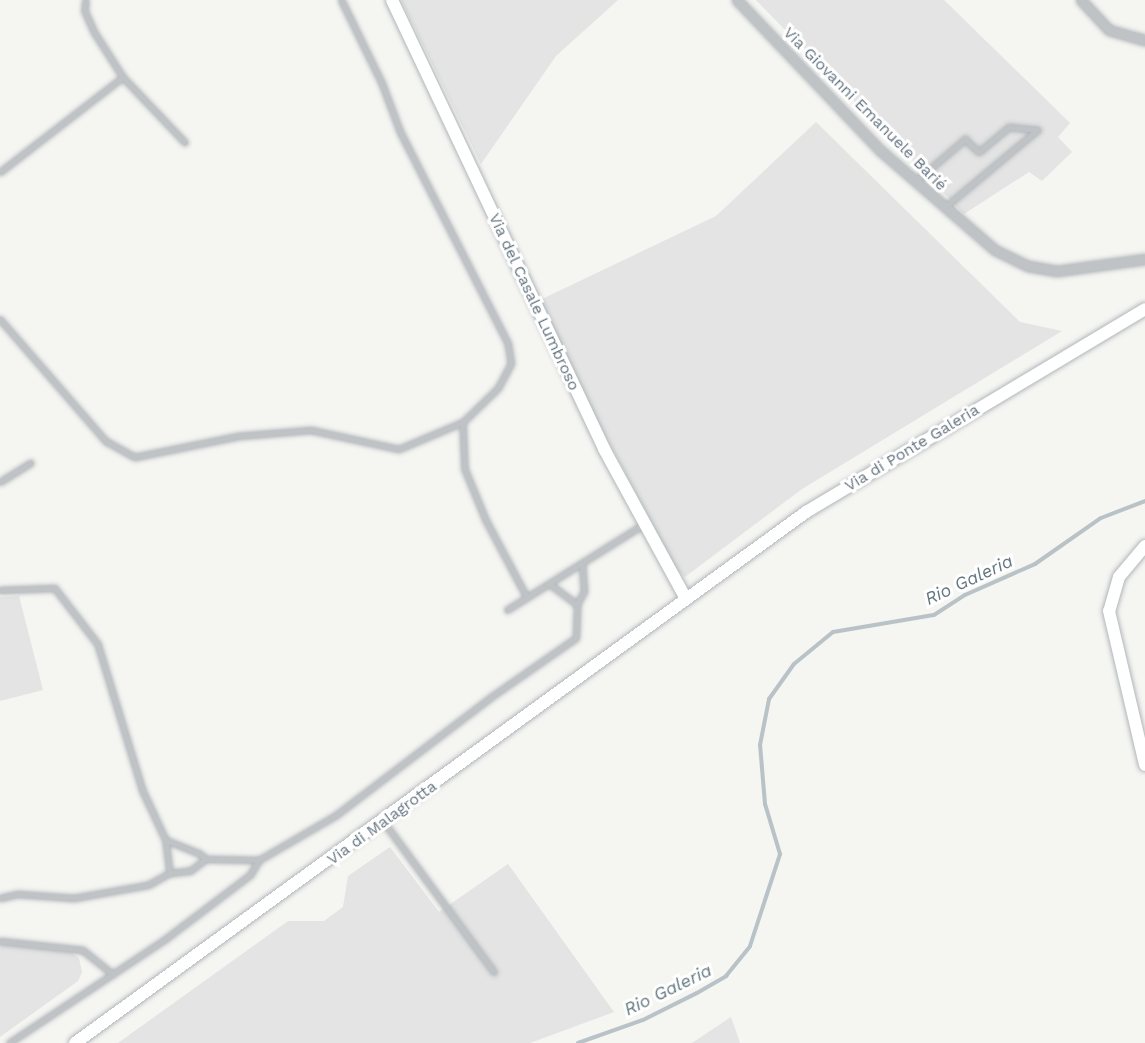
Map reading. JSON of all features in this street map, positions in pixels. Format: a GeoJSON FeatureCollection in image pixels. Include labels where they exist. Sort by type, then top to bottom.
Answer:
{"type":"FeatureCollection","features":[{"type":"Feature","properties":{"kind":"main road","name":"Via del Casale Lumbroso"},"geometry":{"type":"LineString","coordinates":[[392,0],[591,423],[686,599]]}},
{"type":"Feature","properties":{"kind":"main road","name":"Via di Ponte Galeria"},"geometry":{"type":"LineString","coordinates":[[686,599],[806,512],[1145,309]]}},
{"type":"Feature","properties":{"kind":"main road"},"geometry":{"type":"LineString","coordinates":[[1145,546],[1119,578],[1109,611],[1145,765]]}},
{"type":"Feature","properties":{"kind":"main road","name":"Via di Malagrotta"},"geometry":{"type":"LineString","coordinates":[[75,1043],[384,822],[686,599]]}},
{"type":"Feature","properties":{"kind":"street","name":"Via Giovanni Emanuele Barié"},"geometry":{"type":"LineString","coordinates":[[737,0],[914,182],[984,243],[1028,266],[1073,270],[1145,259]]}},
{"type":"Feature","properties":{"kind":"street"},"geometry":{"type":"LineString","coordinates":[[1081,0],[1109,30],[1145,40]]}},
{"type":"Feature","properties":{"kind":"lane"},"geometry":{"type":"LineString","coordinates":[[86,0],[85,11],[95,33],[123,77],[185,142]]}},
{"type":"Feature","properties":{"kind":"lane"},"geometry":{"type":"LineString","coordinates":[[0,319],[98,433],[135,456],[238,436],[311,430],[399,449],[464,422],[498,388],[511,364],[508,344],[400,132],[341,0]]}},
{"type":"Feature","properties":{"kind":"lane"},"geometry":{"type":"LineString","coordinates":[[0,172],[123,77]]}},
{"type":"Feature","properties":{"kind":"lane"},"geometry":{"type":"LineString","coordinates":[[914,182],[966,139],[979,152],[1009,127],[1038,130],[944,209]]}},
{"type":"Feature","properties":{"kind":"lane"},"geometry":{"type":"LineString","coordinates":[[464,422],[465,469],[486,520],[527,597]]}},
{"type":"Feature","properties":{"kind":"lane"},"geometry":{"type":"LineString","coordinates":[[0,482],[30,463]]}},
{"type":"Feature","properties":{"kind":"lane"},"geometry":{"type":"LineString","coordinates":[[507,610],[644,524]]}},
{"type":"Feature","properties":{"kind":"lane"},"geometry":{"type":"LineString","coordinates":[[9,1043],[113,974],[250,875],[260,860],[335,816],[491,697],[576,638],[578,604],[584,592],[582,565]]}},
{"type":"Feature","properties":{"kind":"lane"},"geometry":{"type":"LineString","coordinates":[[550,584],[578,604]]}},
{"type":"Feature","properties":{"kind":"lane"},"geometry":{"type":"LineString","coordinates":[[0,590],[55,588],[98,644],[143,791],[166,840],[170,873]]}},
{"type":"Feature","properties":{"kind":"lane"},"geometry":{"type":"LineString","coordinates":[[384,822],[494,972]]}},
{"type":"Feature","properties":{"kind":"lane"},"geometry":{"type":"LineString","coordinates":[[166,840],[190,848],[206,860]]}},
{"type":"Feature","properties":{"kind":"lane"},"geometry":{"type":"LineString","coordinates":[[0,898],[18,894],[74,898],[148,885],[170,873],[190,871],[206,860],[260,860]]}},
{"type":"Feature","properties":{"kind":"lane"},"geometry":{"type":"LineString","coordinates":[[0,941],[83,950],[113,974]]}},
{"type":"Feature","properties":{"kind":"shaded area"},"geometry":{"type":"Polygon","coordinates":[[[401,0],[618,0],[556,56],[481,164],[401,0]]]}},
{"type":"Feature","properties":{"kind":"shaded area"},"geometry":{"type":"Polygon","coordinates":[[[756,0],[944,0],[1070,123],[1058,137],[1072,152],[1042,181],[1029,172],[964,214],[756,0]]]}},
{"type":"Feature","properties":{"kind":"shaded area"},"geometry":{"type":"Polygon","coordinates":[[[816,122],[1020,322],[1062,331],[802,489],[685,577],[677,570],[596,418],[540,300],[716,216],[816,122]]]}},
{"type":"Feature","properties":{"kind":"shaded area"},"geometry":{"type":"Polygon","coordinates":[[[19,596],[43,690],[0,701],[0,597],[19,596]]]}},
{"type":"Feature","properties":{"kind":"shaded area"},"geometry":{"type":"Polygon","coordinates":[[[390,847],[439,912],[508,864],[614,1012],[530,1043],[118,1043],[288,921],[324,921],[343,907],[348,876],[390,847]]]}},
{"type":"Feature","properties":{"kind":"shaded area"},"geometry":{"type":"Polygon","coordinates":[[[0,944],[65,948],[79,958],[82,972],[78,981],[0,1037],[0,944]]]}},
{"type":"Feature","properties":{"kind":"shaded area"},"geometry":{"type":"Polygon","coordinates":[[[731,1017],[740,1043],[692,1043],[731,1017]]]}},
{"type":"Feature","properties":{"kind":"waterway","name":"Rio Galeria"},"geometry":{"type":"LineString","coordinates":[[578,1043],[643,1020],[697,993],[726,976],[750,946],[780,854],[765,804],[760,745],[769,699],[794,664],[833,632],[934,615],[965,595],[1035,564],[1101,518],[1145,501]]}}]}
